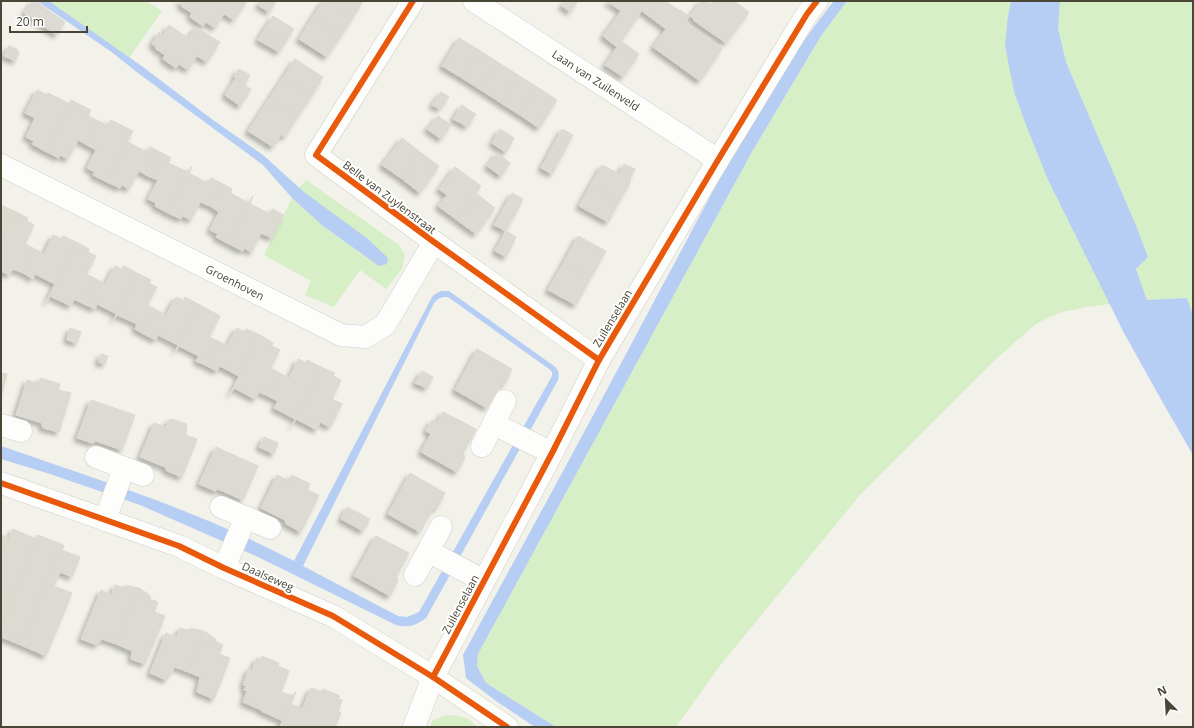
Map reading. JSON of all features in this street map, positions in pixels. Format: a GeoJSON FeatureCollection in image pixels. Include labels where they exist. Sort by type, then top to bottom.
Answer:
{"type":"FeatureCollection","features":[{"type":"Feature","properties":{"kind":"street","name":"Belle van Zuylenstraat"},"geometry":{"type":"LineString","coordinates":[[413,1],[316,155],[434,242],[599,360]]}},
{"type":"Feature","properties":{"kind":"street","name":"Laan van Zuilenveld"},"geometry":{"type":"LineString","coordinates":[[474,1],[718,160]]}},
{"type":"Feature","properties":{"kind":"street","name":"Zuilenselaan"},"geometry":{"type":"LineString","coordinates":[[414,727],[433,677],[552,454],[599,360],[718,160],[807,14],[817,1]]}},
{"type":"Feature","properties":{"kind":"street","name":"Groenhoven"},"geometry":{"type":"LineString","coordinates":[[1,165],[342,335],[364,337],[385,325],[434,242]]}},
{"type":"Feature","properties":{"kind":"street"},"geometry":{"type":"LineString","coordinates":[[482,446],[505,401]]}},
{"type":"Feature","properties":{"kind":"street"},"geometry":{"type":"LineString","coordinates":[[494,424],[552,454]]}},
{"type":"Feature","properties":{"kind":"street"},"geometry":{"type":"LineString","coordinates":[[96,457],[134,471],[107,513]]}},
{"type":"Feature","properties":{"kind":"street","name":"Daalseweg"},"geometry":{"type":"LineString","coordinates":[[1,483],[107,513],[178,546],[228,560],[333,616],[433,677],[507,727]]}},
{"type":"Feature","properties":{"kind":"street"},"geometry":{"type":"LineString","coordinates":[[221,507],[270,528]]}},
{"type":"Feature","properties":{"kind":"street"},"geometry":{"type":"LineString","coordinates":[[228,560],[246,517]]}},
{"type":"Feature","properties":{"kind":"street"},"geometry":{"type":"LineString","coordinates":[[415,575],[441,527]]}},
{"type":"Feature","properties":{"kind":"street"},"geometry":{"type":"LineString","coordinates":[[428,551],[484,581]]}},
{"type":"Feature","properties":{"kind":"green space"},"geometry":{"type":"Polygon","coordinates":[[[49,1],[147,1],[162,11],[129,58],[49,1]]]}},
{"type":"Feature","properties":{"kind":"green space"},"geometry":{"type":"Polygon","coordinates":[[[847,1],[1011,1],[1008,16],[1014,92],[1048,180],[1110,304],[1062,312],[1048,318],[1036,324],[996,359],[860,495],[722,663],[676,727],[556,727],[486,683],[477,666],[478,654],[753,150],[821,36],[847,1]]]}},
{"type":"Feature","properties":{"kind":"green space"},"geometry":{"type":"Polygon","coordinates":[[[1060,1],[1193,1],[1193,315],[1187,298],[1147,300],[1136,269],[1148,257],[1066,62],[1058,28],[1060,1]]]}},
{"type":"Feature","properties":{"kind":"green space"},"geometry":{"type":"Polygon","coordinates":[[[306,180],[399,245],[405,255],[402,269],[386,289],[360,270],[334,307],[305,295],[311,281],[264,255],[292,198],[323,226],[379,266],[299,188],[306,180]]]}},
{"type":"Feature","properties":{"kind":"green space"},"geometry":{"type":"Polygon","coordinates":[[[445,715],[466,718],[477,727],[430,727],[432,721],[445,715]]]}},
{"type":"Feature","properties":{"kind":"water"},"geometry":{"type":"Polygon","coordinates":[[[37,1],[49,1],[143,67],[213,120],[263,155],[304,192],[368,239],[388,258],[387,264],[379,266],[323,226],[292,198],[263,165],[113,53],[37,1]]]}},
{"type":"Feature","properties":{"kind":"water"},"geometry":{"type":"Polygon","coordinates":[[[834,1],[847,1],[821,36],[753,150],[478,654],[477,666],[486,683],[556,727],[535,727],[496,701],[466,678],[463,655],[740,142],[784,70],[834,1]]]}},
{"type":"Feature","properties":{"kind":"water"},"geometry":{"type":"Polygon","coordinates":[[[1011,1],[1060,1],[1058,28],[1066,62],[1148,257],[1136,269],[1147,300],[1187,298],[1193,315],[1193,455],[1124,333],[1048,180],[1014,92],[1005,45],[1011,1]]]}},
{"type":"Feature","properties":{"kind":"water"},"geometry":{"type":"Polygon","coordinates":[[[441,291],[449,291],[554,366],[558,370],[558,380],[426,618],[415,625],[396,625],[258,557],[140,505],[1,459],[1,446],[113,484],[223,527],[294,561],[432,297],[441,291]],[[448,297],[438,299],[434,303],[303,566],[398,616],[407,617],[419,612],[552,376],[552,372],[549,369],[448,297]]]}},
{"type":"Feature","properties":{"kind":"building"},"geometry":{"type":"Polygon","coordinates":[[[33,1],[65,22],[57,35],[24,13],[33,1]]]}},
{"type":"Feature","properties":{"kind":"building"},"geometry":{"type":"Polygon","coordinates":[[[179,1],[247,1],[234,20],[224,14],[215,28],[206,22],[203,26],[190,17],[192,13],[181,6],[183,5],[179,1]]]}},
{"type":"Feature","properties":{"kind":"building"},"geometry":{"type":"Polygon","coordinates":[[[261,1],[276,2],[269,12],[258,5],[261,1]]]}},
{"type":"Feature","properties":{"kind":"building"},"geometry":{"type":"Polygon","coordinates":[[[323,1],[328,1],[353,17],[341,36],[312,18],[323,1]]]}},
{"type":"Feature","properties":{"kind":"building"},"geometry":{"type":"Polygon","coordinates":[[[328,1],[363,1],[353,17],[328,1]]]}},
{"type":"Feature","properties":{"kind":"building"},"geometry":{"type":"Polygon","coordinates":[[[565,1],[578,1],[570,12],[562,6],[565,1]]]}},
{"type":"Feature","properties":{"kind":"building"},"geometry":{"type":"Polygon","coordinates":[[[607,1],[648,1],[617,47],[603,36],[621,11],[607,1]]]}},
{"type":"Feature","properties":{"kind":"building"},"geometry":{"type":"Polygon","coordinates":[[[648,1],[665,1],[680,10],[689,16],[685,22],[722,49],[700,81],[653,47],[666,29],[642,11],[648,1]]]}},
{"type":"Feature","properties":{"kind":"building"},"geometry":{"type":"Polygon","coordinates":[[[701,1],[707,1],[712,5],[715,1],[734,1],[749,12],[726,43],[693,20],[694,19],[690,16],[701,1]]]}},
{"type":"Feature","properties":{"kind":"building"},"geometry":{"type":"Polygon","coordinates":[[[273,16],[294,29],[286,41],[265,28],[273,16]]]}},
{"type":"Feature","properties":{"kind":"building"},"geometry":{"type":"Polygon","coordinates":[[[312,18],[341,36],[327,57],[299,39],[312,18]]]}},
{"type":"Feature","properties":{"kind":"building"},"geometry":{"type":"Polygon","coordinates":[[[169,25],[188,38],[196,27],[220,42],[207,62],[197,56],[188,70],[179,64],[176,68],[163,59],[165,55],[152,44],[159,32],[163,35],[169,25]]]}},
{"type":"Feature","properties":{"kind":"building"},"geometry":{"type":"Polygon","coordinates":[[[265,28],[286,41],[279,52],[258,40],[265,28]]]}},
{"type":"Feature","properties":{"kind":"building"},"geometry":{"type":"Polygon","coordinates":[[[459,38],[479,50],[462,78],[442,66],[459,38]]]}},
{"type":"Feature","properties":{"kind":"building"},"geometry":{"type":"Polygon","coordinates":[[[621,41],[639,54],[623,77],[605,65],[621,41]]]}},
{"type":"Feature","properties":{"kind":"building"},"geometry":{"type":"Polygon","coordinates":[[[9,46],[17,49],[19,54],[15,61],[4,56],[9,46]]]}},
{"type":"Feature","properties":{"kind":"building"},"geometry":{"type":"Polygon","coordinates":[[[479,50],[499,63],[481,90],[462,78],[479,50]]]}},
{"type":"Feature","properties":{"kind":"building"},"geometry":{"type":"Polygon","coordinates":[[[295,59],[323,77],[311,97],[282,79],[295,59]]]}},
{"type":"Feature","properties":{"kind":"building"},"geometry":{"type":"Polygon","coordinates":[[[499,63],[518,75],[501,103],[481,90],[499,63]]]}},
{"type":"Feature","properties":{"kind":"building"},"geometry":{"type":"Polygon","coordinates":[[[239,69],[250,75],[245,84],[234,77],[239,69]]]}},
{"type":"Feature","properties":{"kind":"building"},"geometry":{"type":"Polygon","coordinates":[[[518,75],[537,87],[520,115],[501,103],[518,75]]]}},
{"type":"Feature","properties":{"kind":"building"},"geometry":{"type":"Polygon","coordinates":[[[235,79],[251,89],[240,106],[225,95],[235,79]]]}},
{"type":"Feature","properties":{"kind":"building"},"geometry":{"type":"Polygon","coordinates":[[[282,79],[311,97],[297,117],[269,99],[282,79]]]}},
{"type":"Feature","properties":{"kind":"building"},"geometry":{"type":"Polygon","coordinates":[[[537,87],[557,100],[539,128],[520,115],[537,87]]]}},
{"type":"Feature","properties":{"kind":"building"},"geometry":{"type":"Polygon","coordinates":[[[37,90],[47,95],[48,93],[70,104],[45,151],[32,144],[34,141],[26,137],[35,118],[25,113],[37,90]]]}},
{"type":"Feature","properties":{"kind":"building"},"geometry":{"type":"Polygon","coordinates":[[[441,92],[449,97],[440,109],[432,105],[441,92]]]}},
{"type":"Feature","properties":{"kind":"building"},"geometry":{"type":"Polygon","coordinates":[[[269,99],[297,117],[285,137],[281,135],[273,147],[248,131],[269,99]]]}},
{"type":"Feature","properties":{"kind":"building"},"geometry":{"type":"Polygon","coordinates":[[[71,100],[91,110],[88,116],[99,121],[87,145],[78,140],[68,159],[60,155],[59,158],[45,151],[71,100]]]}},
{"type":"Feature","properties":{"kind":"building"},"geometry":{"type":"Polygon","coordinates":[[[462,105],[469,110],[461,123],[453,119],[462,105]]]}},
{"type":"Feature","properties":{"kind":"building"},"geometry":{"type":"Polygon","coordinates":[[[469,110],[476,114],[467,127],[461,123],[469,110]]]}},
{"type":"Feature","properties":{"kind":"building"},"geometry":{"type":"Polygon","coordinates":[[[438,116],[444,120],[434,134],[427,129],[438,116]]]}},
{"type":"Feature","properties":{"kind":"building"},"geometry":{"type":"Polygon","coordinates":[[[111,120],[133,131],[107,182],[93,175],[95,172],[87,168],[96,150],[87,145],[99,121],[108,126],[111,120]]]}},
{"type":"Feature","properties":{"kind":"building"},"geometry":{"type":"Polygon","coordinates":[[[444,120],[451,125],[441,139],[434,134],[444,120]]]}},
{"type":"Feature","properties":{"kind":"building"},"geometry":{"type":"Polygon","coordinates":[[[500,129],[508,134],[499,148],[492,143],[500,129]]]}},
{"type":"Feature","properties":{"kind":"building"},"geometry":{"type":"Polygon","coordinates":[[[562,129],[573,135],[552,174],[541,168],[562,129]]]}},
{"type":"Feature","properties":{"kind":"building"},"geometry":{"type":"Polygon","coordinates":[[[508,134],[514,138],[506,152],[499,148],[508,134]]]}},
{"type":"Feature","properties":{"kind":"building"},"geometry":{"type":"Polygon","coordinates":[[[402,138],[420,152],[401,178],[382,165],[402,138]]]}},
{"type":"Feature","properties":{"kind":"building"},"geometry":{"type":"Polygon","coordinates":[[[128,142],[147,152],[150,147],[160,152],[148,176],[139,171],[129,189],[122,185],[120,188],[107,182],[128,142]]]}},
{"type":"Feature","properties":{"kind":"building"},"geometry":{"type":"Polygon","coordinates":[[[160,152],[171,158],[168,163],[188,172],[192,166],[168,213],[155,206],[156,203],[148,199],[158,180],[148,176],[160,152]]]}},
{"type":"Feature","properties":{"kind":"building"},"geometry":{"type":"Polygon","coordinates":[[[420,152],[439,166],[420,193],[401,178],[420,152]]]}},
{"type":"Feature","properties":{"kind":"building"},"geometry":{"type":"Polygon","coordinates":[[[497,153],[504,158],[494,171],[487,166],[497,153]]]}},
{"type":"Feature","properties":{"kind":"building"},"geometry":{"type":"Polygon","coordinates":[[[504,158],[510,163],[501,176],[494,171],[504,158]]]}},
{"type":"Feature","properties":{"kind":"building"},"geometry":{"type":"Polygon","coordinates":[[[624,164],[635,169],[629,180],[631,181],[619,202],[590,186],[602,165],[619,174],[624,164]]]}},
{"type":"Feature","properties":{"kind":"building"},"geometry":{"type":"Polygon","coordinates":[[[192,166],[189,173],[208,183],[211,178],[221,183],[210,206],[200,202],[191,220],[183,216],[181,219],[168,213],[192,166]]]}},
{"type":"Feature","properties":{"kind":"building"},"geometry":{"type":"Polygon","coordinates":[[[455,167],[481,186],[457,220],[438,206],[447,195],[439,189],[455,167]]]}},
{"type":"Feature","properties":{"kind":"building"},"geometry":{"type":"Polygon","coordinates":[[[221,183],[232,189],[230,193],[249,203],[253,196],[229,244],[216,237],[218,234],[210,230],[219,212],[210,206],[221,183]]]}},
{"type":"Feature","properties":{"kind":"building"},"geometry":{"type":"Polygon","coordinates":[[[590,186],[619,202],[608,222],[579,206],[590,186]]]}},
{"type":"Feature","properties":{"kind":"building"},"geometry":{"type":"Polygon","coordinates":[[[512,193],[523,199],[506,231],[494,225],[512,193]]]}},
{"type":"Feature","properties":{"kind":"building"},"geometry":{"type":"Polygon","coordinates":[[[477,194],[495,208],[476,234],[457,220],[477,194]]]}},
{"type":"Feature","properties":{"kind":"building"},"geometry":{"type":"Polygon","coordinates":[[[253,196],[250,204],[270,214],[272,209],[284,215],[272,238],[261,233],[252,252],[244,248],[243,251],[229,244],[253,196]]]}},
{"type":"Feature","properties":{"kind":"building"},"geometry":{"type":"Polygon","coordinates":[[[1,205],[14,211],[1,238],[1,205]]]}},
{"type":"Feature","properties":{"kind":"building"},"geometry":{"type":"Polygon","coordinates":[[[14,211],[28,218],[27,221],[34,225],[25,244],[35,249],[23,273],[13,269],[9,275],[1,271],[1,238],[14,211]]]}},
{"type":"Feature","properties":{"kind":"building"},"geometry":{"type":"Polygon","coordinates":[[[506,231],[516,237],[506,257],[495,251],[506,231]]]}},
{"type":"Feature","properties":{"kind":"building"},"geometry":{"type":"Polygon","coordinates":[[[53,235],[61,239],[63,236],[76,242],[55,284],[35,274],[33,279],[23,273],[35,249],[44,254],[53,235]]]}},
{"type":"Feature","properties":{"kind":"building"},"geometry":{"type":"Polygon","coordinates":[[[578,236],[606,251],[591,277],[564,262],[578,236]]]}},
{"type":"Feature","properties":{"kind":"building"},"geometry":{"type":"Polygon","coordinates":[[[76,242],[89,249],[88,252],[96,256],[86,274],[96,279],[84,304],[74,299],[71,306],[50,296],[46,302],[76,242]]]}},
{"type":"Feature","properties":{"kind":"building"},"geometry":{"type":"Polygon","coordinates":[[[564,262],[591,277],[576,305],[548,290],[564,262]]]}},
{"type":"Feature","properties":{"kind":"building"},"geometry":{"type":"Polygon","coordinates":[[[115,266],[122,269],[124,266],[137,273],[117,314],[97,304],[95,309],[84,304],[96,279],[105,284],[115,266]]]}},
{"type":"Feature","properties":{"kind":"building"},"geometry":{"type":"Polygon","coordinates":[[[137,273],[151,280],[149,283],[157,287],[147,305],[157,310],[144,334],[135,329],[137,324],[117,315],[113,321],[137,273]]]}},
{"type":"Feature","properties":{"kind":"building"},"geometry":{"type":"Polygon","coordinates":[[[176,297],[184,301],[185,297],[198,304],[178,345],[158,335],[156,340],[144,334],[157,310],[166,315],[176,297]]]}},
{"type":"Feature","properties":{"kind":"building"},"geometry":{"type":"Polygon","coordinates":[[[198,304],[220,316],[209,337],[218,341],[205,365],[196,361],[199,356],[179,346],[175,352],[198,304]]]}},
{"type":"Feature","properties":{"kind":"building"},"geometry":{"type":"Polygon","coordinates":[[[70,328],[81,332],[77,343],[67,340],[70,328]]]}},
{"type":"Feature","properties":{"kind":"building"},"geometry":{"type":"Polygon","coordinates":[[[237,328],[245,332],[246,329],[260,335],[230,395],[239,376],[220,366],[217,371],[205,365],[218,341],[227,346],[237,328]]]}},
{"type":"Feature","properties":{"kind":"building"},"geometry":{"type":"Polygon","coordinates":[[[260,335],[273,343],[272,346],[280,350],[270,368],[280,373],[268,396],[259,392],[255,399],[234,388],[230,395],[260,335]]]}},
{"type":"Feature","properties":{"kind":"building"},"geometry":{"type":"Polygon","coordinates":[[[477,349],[512,369],[505,383],[501,384],[487,408],[455,390],[477,349]]]}},
{"type":"Feature","properties":{"kind":"building"},"geometry":{"type":"Polygon","coordinates":[[[101,354],[108,356],[105,364],[98,362],[101,354]]]}},
{"type":"Feature","properties":{"kind":"building"},"geometry":{"type":"Polygon","coordinates":[[[298,359],[306,363],[307,360],[321,367],[295,419],[274,408],[278,401],[268,396],[280,373],[289,378],[298,359]]]}},
{"type":"Feature","properties":{"kind":"building"},"geometry":{"type":"Polygon","coordinates":[[[321,367],[335,373],[333,376],[341,380],[332,399],[342,404],[330,427],[320,422],[317,430],[296,419],[292,426],[321,367]]]}},
{"type":"Feature","properties":{"kind":"building"},"geometry":{"type":"Polygon","coordinates":[[[422,371],[433,377],[427,388],[415,383],[422,371]]]}},
{"type":"Feature","properties":{"kind":"building"},"geometry":{"type":"Polygon","coordinates":[[[1,373],[7,374],[1,397],[1,373]]]}},
{"type":"Feature","properties":{"kind":"building"},"geometry":{"type":"Polygon","coordinates":[[[41,378],[60,384],[58,390],[71,393],[59,432],[43,428],[42,423],[16,415],[27,380],[39,384],[41,378]]]}},
{"type":"Feature","properties":{"kind":"building"},"geometry":{"type":"Polygon","coordinates":[[[91,400],[135,415],[122,450],[96,441],[92,443],[77,438],[91,400]]]}},
{"type":"Feature","properties":{"kind":"building"},"geometry":{"type":"Polygon","coordinates":[[[443,412],[476,429],[463,453],[465,457],[457,472],[421,452],[431,434],[426,431],[432,420],[437,423],[443,412]]]}},
{"type":"Feature","properties":{"kind":"building"},"geometry":{"type":"Polygon","coordinates":[[[172,419],[186,424],[187,429],[185,435],[197,439],[182,477],[167,471],[165,467],[140,457],[154,423],[166,427],[168,421],[172,419]]]}},
{"type":"Feature","properties":{"kind":"building"},"geometry":{"type":"Polygon","coordinates":[[[264,437],[278,443],[274,454],[259,447],[264,437]]]}},
{"type":"Feature","properties":{"kind":"building"},"geometry":{"type":"Polygon","coordinates":[[[216,447],[258,466],[243,500],[218,489],[215,491],[199,484],[216,447]]]}},
{"type":"Feature","properties":{"kind":"building"},"geometry":{"type":"Polygon","coordinates":[[[410,473],[445,493],[437,508],[433,508],[420,532],[388,514],[410,473]]]}},
{"type":"Feature","properties":{"kind":"building"},"geometry":{"type":"Polygon","coordinates":[[[277,475],[289,481],[292,475],[310,484],[307,490],[319,495],[301,532],[286,524],[285,520],[261,508],[277,475]]]}},
{"type":"Feature","properties":{"kind":"building"},"geometry":{"type":"Polygon","coordinates":[[[347,507],[370,519],[363,531],[341,519],[347,507]]]}},
{"type":"Feature","properties":{"kind":"building"},"geometry":{"type":"Polygon","coordinates":[[[13,529],[36,539],[1,628],[1,557],[13,529]]]}},
{"type":"Feature","properties":{"kind":"building"},"geometry":{"type":"Polygon","coordinates":[[[1,535],[9,538],[1,557],[1,535]]]}},
{"type":"Feature","properties":{"kind":"building"},"geometry":{"type":"Polygon","coordinates":[[[38,535],[61,544],[21,645],[1,637],[1,628],[38,535]]]}},
{"type":"Feature","properties":{"kind":"building"},"geometry":{"type":"Polygon","coordinates":[[[376,536],[409,553],[396,577],[398,580],[390,596],[354,576],[376,536]]]}},
{"type":"Feature","properties":{"kind":"building"},"geometry":{"type":"Polygon","coordinates":[[[61,544],[64,546],[62,550],[80,557],[72,577],[60,572],[54,586],[72,593],[46,656],[21,645],[61,544]]]}},
{"type":"Feature","properties":{"kind":"building"},"geometry":{"type":"Polygon","coordinates":[[[115,585],[124,588],[124,586],[128,586],[139,588],[116,644],[102,639],[97,645],[81,639],[101,590],[111,595],[115,585]]]}},
{"type":"Feature","properties":{"kind":"building"},"geometry":{"type":"Polygon","coordinates":[[[139,588],[151,597],[150,599],[158,602],[154,612],[165,616],[145,664],[131,659],[132,651],[116,644],[139,588]]]}},
{"type":"Feature","properties":{"kind":"building"},"geometry":{"type":"Polygon","coordinates":[[[180,628],[189,631],[189,629],[194,629],[204,631],[188,672],[175,667],[166,680],[150,673],[166,633],[177,637],[180,628]]]}},
{"type":"Feature","properties":{"kind":"building"},"geometry":{"type":"Polygon","coordinates":[[[204,631],[213,637],[216,640],[215,641],[223,645],[219,654],[230,658],[214,699],[197,692],[200,677],[188,672],[204,631]]]}},
{"type":"Feature","properties":{"kind":"building"},"geometry":{"type":"Polygon","coordinates":[[[262,656],[279,663],[278,666],[289,671],[281,692],[293,696],[296,692],[283,721],[243,702],[247,691],[244,690],[246,686],[243,685],[249,668],[252,670],[257,658],[261,660],[262,656]]]}},
{"type":"Feature","properties":{"kind":"building"},"geometry":{"type":"Polygon","coordinates":[[[311,688],[322,692],[323,689],[340,696],[338,699],[342,700],[338,712],[341,713],[335,727],[280,727],[290,703],[302,709],[311,688]]]}},
{"type":"Feature","properties":{"kind":"cycle path"},"geometry":{"type":"LineString","coordinates":[[413,1],[316,155],[434,242],[599,360]]}},
{"type":"Feature","properties":{"kind":"cycle path"},"geometry":{"type":"LineString","coordinates":[[433,677],[552,453],[599,360],[718,160],[807,14],[817,1]]}},
{"type":"Feature","properties":{"kind":"cycle path"},"geometry":{"type":"LineString","coordinates":[[1,483],[179,546],[224,568],[333,616],[433,677],[507,727]]}}]}
